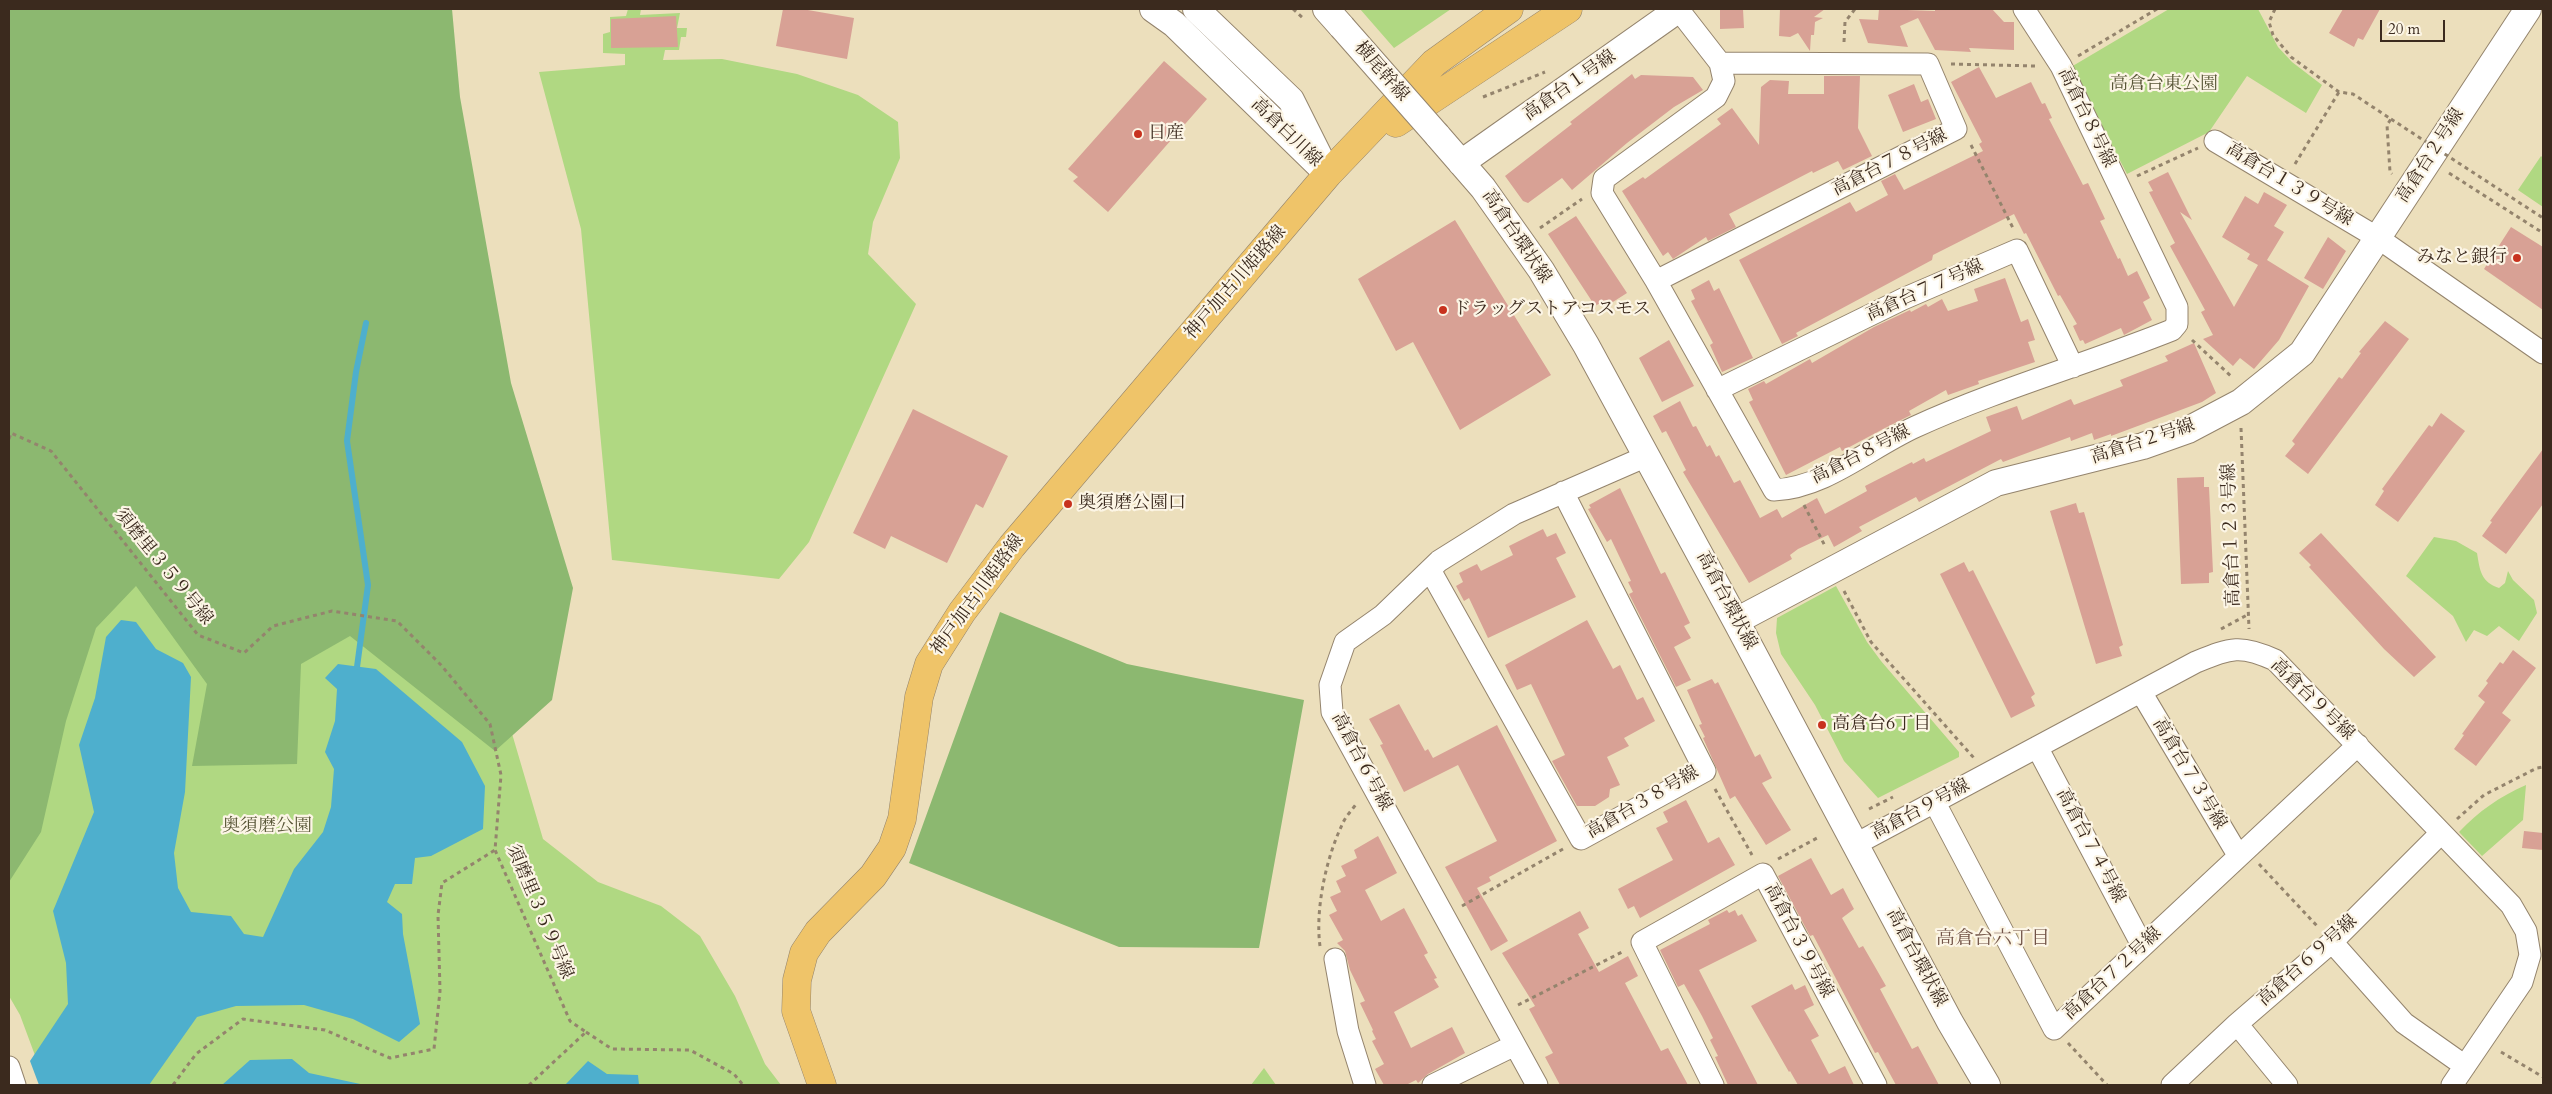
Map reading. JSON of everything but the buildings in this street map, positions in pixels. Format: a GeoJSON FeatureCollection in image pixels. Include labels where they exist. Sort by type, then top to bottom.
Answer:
{"type":"FeatureCollection","features":[{"type":"Feature","properties":{"kind":"main road","name":"神戸加古川姫路線"},"geometry":{"type":"LineString","coordinates":[[822,1085],[796,1011],[797,980],[804,954],[818,932],[873,876],[892,848],[902,819],[919,697],[929,664],[962,612],[1012,546],[1328,174],[1434,63],[1509,9]]}},
{"type":"Feature","properties":{"kind":"main road","name":"神戸加古川姫路線"},"geometry":{"type":"LineString","coordinates":[[1328,174],[1396,123],[1568,9]]}},
{"type":"Feature","properties":{"kind":"street","name":"高倉白川線"},"geometry":{"type":"LineString","coordinates":[[1153,9],[1174,24],[1328,174]]}},
{"type":"Feature","properties":{"kind":"street","name":"高倉白川線"},"geometry":{"type":"LineString","coordinates":[[1196,9],[1291,100],[1328,174]]}},
{"type":"Feature","properties":{"kind":"street"},"geometry":{"type":"LineString","coordinates":[[1603,184],[1604,179],[1716,97],[1724,81],[1720,63],[1679,9]]}},
{"type":"Feature","properties":{"kind":"street","name":"高倉台１号線"},"geometry":{"type":"LineString","coordinates":[[1461,163],[1679,9]]}},
{"type":"Feature","properties":{"kind":"street","name":"高倉台８号線"},"geometry":{"type":"LineString","coordinates":[[1603,184],[1602,193],[1656,280],[1774,490],[1796,488],[1829,474],[1915,427],[2164,333],[2177,324],[2177,307],[2061,66],[2024,9]]}},
{"type":"Feature","properties":{"kind":"street","name":"高倉台２号線"},"geometry":{"type":"LineString","coordinates":[[1736,621],[1996,483],[2143,446],[2188,430],[2241,402],[2302,353],[2528,9]]}},
{"type":"Feature","properties":{"kind":"street","name":"横尾幹線"},"geometry":{"type":"LineString","coordinates":[[1334,18],[1437,135]]}},
{"type":"Feature","properties":{"kind":"street"},"geometry":{"type":"LineString","coordinates":[[1720,63],[1843,62],[1928,64]]}},
{"type":"Feature","properties":{"kind":"street","name":"高倉台７８号線"},"geometry":{"type":"LineString","coordinates":[[1656,280],[1956,129],[1928,64]]}},
{"type":"Feature","properties":{"kind":"street","name":"高倉台環状線"},"geometry":{"type":"LineString","coordinates":[[1437,135],[1483,188],[1540,270],[1586,345],[1856,844],[1950,1022],[1987,1085]]}},
{"type":"Feature","properties":{"kind":"street","name":"高倉台１３９号線"},"geometry":{"type":"LineString","coordinates":[[2215,141],[2378,238],[2543,353]]}},
{"type":"Feature","properties":{"kind":"street"},"geometry":{"type":"LineString","coordinates":[[2017,250],[2073,367]]}},
{"type":"Feature","properties":{"kind":"street","name":"高倉台７７号線"},"geometry":{"type":"LineString","coordinates":[[1717,390],[1903,300],[2017,250]]}},
{"type":"Feature","properties":{"kind":"street","name":"高倉台６号線"},"geometry":{"type":"LineString","coordinates":[[1537,1085],[1332,712],[1330,685],[1345,642],[1383,615],[1439,561],[1514,514],[1647,456]]}},
{"type":"Feature","properties":{"kind":"street","name":"高倉台３８号線"},"geometry":{"type":"LineString","coordinates":[[1430,570],[1581,839],[1705,771],[1563,492]]}},
{"type":"Feature","properties":{"kind":"street","name":"高倉台９号線"},"geometry":{"type":"LineString","coordinates":[[1856,844],[2196,662],[2227,650],[2250,649],[2275,660],[2442,833],[2477,873],[2510,905],[2526,931],[2530,955],[2522,982],[2452,1085]]}},
{"type":"Feature","properties":{"kind":"street","name":"高倉台７３号線"},"geometry":{"type":"LineString","coordinates":[[2141,692],[2242,852]]}},
{"type":"Feature","properties":{"kind":"street","name":"高倉台７２号線"},"geometry":{"type":"LineString","coordinates":[[1935,803],[2054,1029],[2358,745]]}},
{"type":"Feature","properties":{"kind":"street","name":"高倉台７４号線"},"geometry":{"type":"LineString","coordinates":[[2037,747],[2142,945]]}},
{"type":"Feature","properties":{"kind":"street","name":"高倉台６９号線"},"geometry":{"type":"LineString","coordinates":[[2172,1085],[2237,1024],[2332,942],[2442,833]]}},
{"type":"Feature","properties":{"kind":"street","name":"高倉台３９号線"},"geometry":{"type":"LineString","coordinates":[[1642,942],[1763,874],[1876,1085]]}},
{"type":"Feature","properties":{"kind":"street"},"geometry":{"type":"LineString","coordinates":[[1642,942],[1713,1085]]}},
{"type":"Feature","properties":{"kind":"street"},"geometry":{"type":"LineString","coordinates":[[2332,942],[2404,1023],[2465,1066]]}},
{"type":"Feature","properties":{"kind":"street"},"geometry":{"type":"LineString","coordinates":[[1327,955],[1365,1085]]}},
{"type":"Feature","properties":{"kind":"street"},"geometry":{"type":"LineString","coordinates":[[2237,1024],[2287,1085]]}},
{"type":"Feature","properties":{"kind":"street"},"geometry":{"type":"LineString","coordinates":[[1433,1085],[1515,1045]]}},
{"type":"Feature","properties":{"kind":"street"},"geometry":{"type":"LineString","coordinates":[[9,1067],[16,1085]]}},
{"type":"Feature","properties":{"kind":"path"},"geometry":{"type":"LineString","coordinates":[[1843,62],[1845,22],[1855,9]]}},
{"type":"Feature","properties":{"kind":"path"},"geometry":{"type":"LineString","coordinates":[[1928,64],[2061,66],[2157,9]]}},
{"type":"Feature","properties":{"kind":"path"},"geometry":{"type":"LineString","coordinates":[[2275,9],[2268,22],[2273,35],[2291,57],[2339,92],[2353,94],[2543,218]]}},
{"type":"Feature","properties":{"kind":"path"},"geometry":{"type":"LineString","coordinates":[[1476,100],[1548,71]]}},
{"type":"Feature","properties":{"kind":"path"},"geometry":{"type":"LineString","coordinates":[[2284,182],[2339,92]]}},
{"type":"Feature","properties":{"kind":"path"},"geometry":{"type":"LineString","coordinates":[[2390,172],[2387,125],[2392,119]]}},
{"type":"Feature","properties":{"kind":"path"},"geometry":{"type":"LineString","coordinates":[[1956,129],[1972,146],[2017,237],[2017,250]]}},
{"type":"Feature","properties":{"kind":"path","name":"高倉台１３９号線"},"geometry":{"type":"LineString","coordinates":[[2118,184],[2215,141]]}},
{"type":"Feature","properties":{"kind":"path"},"geometry":{"type":"LineString","coordinates":[[2446,171],[2543,233]]}},
{"type":"Feature","properties":{"kind":"path"},"geometry":{"type":"LineString","coordinates":[[1533,232],[1603,184]]}},
{"type":"Feature","properties":{"kind":"path"},"geometry":{"type":"LineString","coordinates":[[2177,324],[2240,383]]}},
{"type":"Feature","properties":{"kind":"path","name":"高倉台１２３号線"},"geometry":{"type":"LineString","coordinates":[[2241,420],[2250,649]]}},
{"type":"Feature","properties":{"kind":"path","name":"須磨里３５９号線"},"geometry":{"type":"LineString","coordinates":[[9,439],[10,433],[51,450],[198,635],[244,653],[274,626],[332,610],[397,620],[441,665],[490,724],[501,776],[495,850],[570,1021],[612,1050],[690,1050],[734,1074],[743,1085]]}},
{"type":"Feature","properties":{"kind":"path"},"geometry":{"type":"LineString","coordinates":[[1796,488],[1829,554]]}},
{"type":"Feature","properties":{"kind":"path"},"geometry":{"type":"LineString","coordinates":[[1840,584],[1871,642],[1974,758]]}},
{"type":"Feature","properties":{"kind":"path"},"geometry":{"type":"LineString","coordinates":[[2442,833],[2484,795],[2536,768],[2543,767]]}},
{"type":"Feature","properties":{"kind":"path"},"geometry":{"type":"LineString","coordinates":[[1705,771],[1763,874],[1774,862],[1819,837]]}},
{"type":"Feature","properties":{"kind":"path"},"geometry":{"type":"LineString","coordinates":[[1327,955],[1317,930],[1322,884],[1342,824],[1372,784]]}},
{"type":"Feature","properties":{"kind":"path"},"geometry":{"type":"LineString","coordinates":[[1444,916],[1581,839]]}},
{"type":"Feature","properties":{"kind":"path"},"geometry":{"type":"LineString","coordinates":[[173,1085],[196,1054],[243,1019],[325,1030],[390,1058],[434,1048],[440,991],[438,914],[442,883],[495,850]]}},
{"type":"Feature","properties":{"kind":"path"},"geometry":{"type":"LineString","coordinates":[[2242,852],[2332,942]]}},
{"type":"Feature","properties":{"kind":"path"},"geometry":{"type":"LineString","coordinates":[[1499,1015],[1642,942]]}},
{"type":"Feature","properties":{"kind":"path"},"geometry":{"type":"LineString","coordinates":[[2054,1029],[2107,1085]]}},
{"type":"Feature","properties":{"kind":"path"},"geometry":{"type":"LineString","coordinates":[[529,1085],[586,1032]]}},
{"type":"Feature","properties":{"kind":"path"},"geometry":{"type":"LineString","coordinates":[[2482,1041],[2543,1077]]}},
{"type":"Feature","properties":{"kind":"green space"},"geometry":{"type":"Polygon","coordinates":[[[9,9],[452,9],[460,97],[511,383],[573,588],[552,700],[495,751],[350,636],[301,664],[297,764],[192,766],[207,684],[136,586],[96,628],[66,721],[41,832],[9,882],[9,9]]]}},
{"type":"Feature","properties":{"kind":"green space"},"geometry":{"type":"Polygon","coordinates":[[[628,9],[641,9],[640,15],[680,13],[677,28],[687,28],[686,37],[681,37],[679,50],[665,50],[663,60],[722,59],[797,74],[858,95],[898,122],[900,158],[873,222],[868,254],[916,304],[809,542],[779,579],[612,560],[581,229],[539,72],[625,65],[625,54],[603,53],[603,34],[610,32],[610,17],[626,16],[628,9]]]}},
{"type":"Feature","properties":{"kind":"green space"},"geometry":{"type":"Polygon","coordinates":[[[1360,9],[1451,9],[1394,48],[1360,9]]]}},
{"type":"Feature","properties":{"kind":"green space","name":"高倉台東公園"},"geometry":{"type":"Polygon","coordinates":[[[2169,9],[2258,9],[2278,47],[2292,62],[2322,85],[2306,113],[2247,76],[2209,132],[2127,174],[2071,67],[2169,9]]]}},
{"type":"Feature","properties":{"kind":"green space","name":"奥須磨公園"},"geometry":{"type":"Polygon","coordinates":[[[9,149],[503,703],[543,839],[598,882],[661,906],[700,936],[735,996],[765,1064],[781,1085],[46,1085],[20,1015],[9,996],[9,149]]]}},
{"type":"Feature","properties":{"kind":"green space"},"geometry":{"type":"Polygon","coordinates":[[[2541,156],[2543,158],[2543,207],[2518,190],[2541,156]]]}},
{"type":"Feature","properties":{"kind":"green space"},"geometry":{"type":"Polygon","coordinates":[[[2434,537],[2456,541],[2477,553],[2482,575],[2493,586],[2499,588],[2505,583],[2508,571],[2513,580],[2534,600],[2537,613],[2519,641],[2499,626],[2487,636],[2474,630],[2466,642],[2453,616],[2406,576],[2434,537]]]}},
{"type":"Feature","properties":{"kind":"green space"},"geometry":{"type":"Polygon","coordinates":[[[1836,586],[1867,642],[1881,661],[1959,752],[1959,757],[1878,798],[1844,761],[1815,705],[1781,654],[1776,633],[1777,618],[1836,586]]]}},
{"type":"Feature","properties":{"kind":"green space"},"geometry":{"type":"Polygon","coordinates":[[[1000,612],[1127,664],[1304,700],[1259,948],[1119,947],[909,863],[1000,612]]]}},
{"type":"Feature","properties":{"kind":"green space"},"geometry":{"type":"Polygon","coordinates":[[[2526,785],[2523,820],[2482,856],[2459,832],[2490,805],[2526,785]]]}},
{"type":"Feature","properties":{"kind":"green space"},"geometry":{"type":"Polygon","coordinates":[[[1264,1068],[1276,1085],[1251,1085],[1264,1068]]]}},
{"type":"Feature","properties":{"kind":"water"},"geometry":{"type":"Polygon","coordinates":[[[121,620],[136,622],[156,649],[183,663],[191,677],[185,792],[174,853],[178,888],[191,912],[231,916],[244,934],[263,937],[294,869],[323,832],[331,807],[334,769],[325,752],[335,721],[337,689],[325,678],[338,664],[376,669],[462,742],[485,786],[483,829],[431,856],[415,858],[412,884],[395,884],[387,902],[402,914],[403,934],[420,1024],[399,1042],[353,1019],[304,1005],[236,1006],[197,1017],[149,1085],[39,1085],[30,1061],[68,1004],[66,963],[53,911],[94,812],[79,745],[95,698],[106,637],[121,620]]]}},
{"type":"Feature","properties":{"kind":"water"},"geometry":{"type":"Polygon","coordinates":[[[292,1059],[309,1073],[365,1085],[222,1085],[250,1060],[292,1059]]]}},
{"type":"Feature","properties":{"kind":"water"},"geometry":{"type":"Polygon","coordinates":[[[588,1061],[607,1074],[638,1075],[639,1085],[565,1085],[588,1061]]]}},
{"type":"Feature","properties":{"kind":"waterway"},"geometry":{"type":"LineString","coordinates":[[357,667],[368,585],[347,441],[356,372],[366,323]]}},
{"type":"Feature","properties":{"kind":"place","name":"日産"},"geometry":{"type":"Point","coordinates":[1138,134]}},
{"type":"Feature","properties":{"kind":"place","name":"みなと銀行"},"geometry":{"type":"Point","coordinates":[2517,258]}},
{"type":"Feature","properties":{"kind":"place","name":"ドラッグストアコスモス"},"geometry":{"type":"Point","coordinates":[1443,310]}},
{"type":"Feature","properties":{"kind":"place","name":"奥須磨公園口"},"geometry":{"type":"Point","coordinates":[1068,504]}},
{"type":"Feature","properties":{"kind":"place","name":"高倉台6丁目"},"geometry":{"type":"Point","coordinates":[1822,725]}},
{"type":"Feature","properties":{"kind":"district","name":"高倉台六丁目"},"geometry":{"type":"Point","coordinates":[1993,940]}}]}
